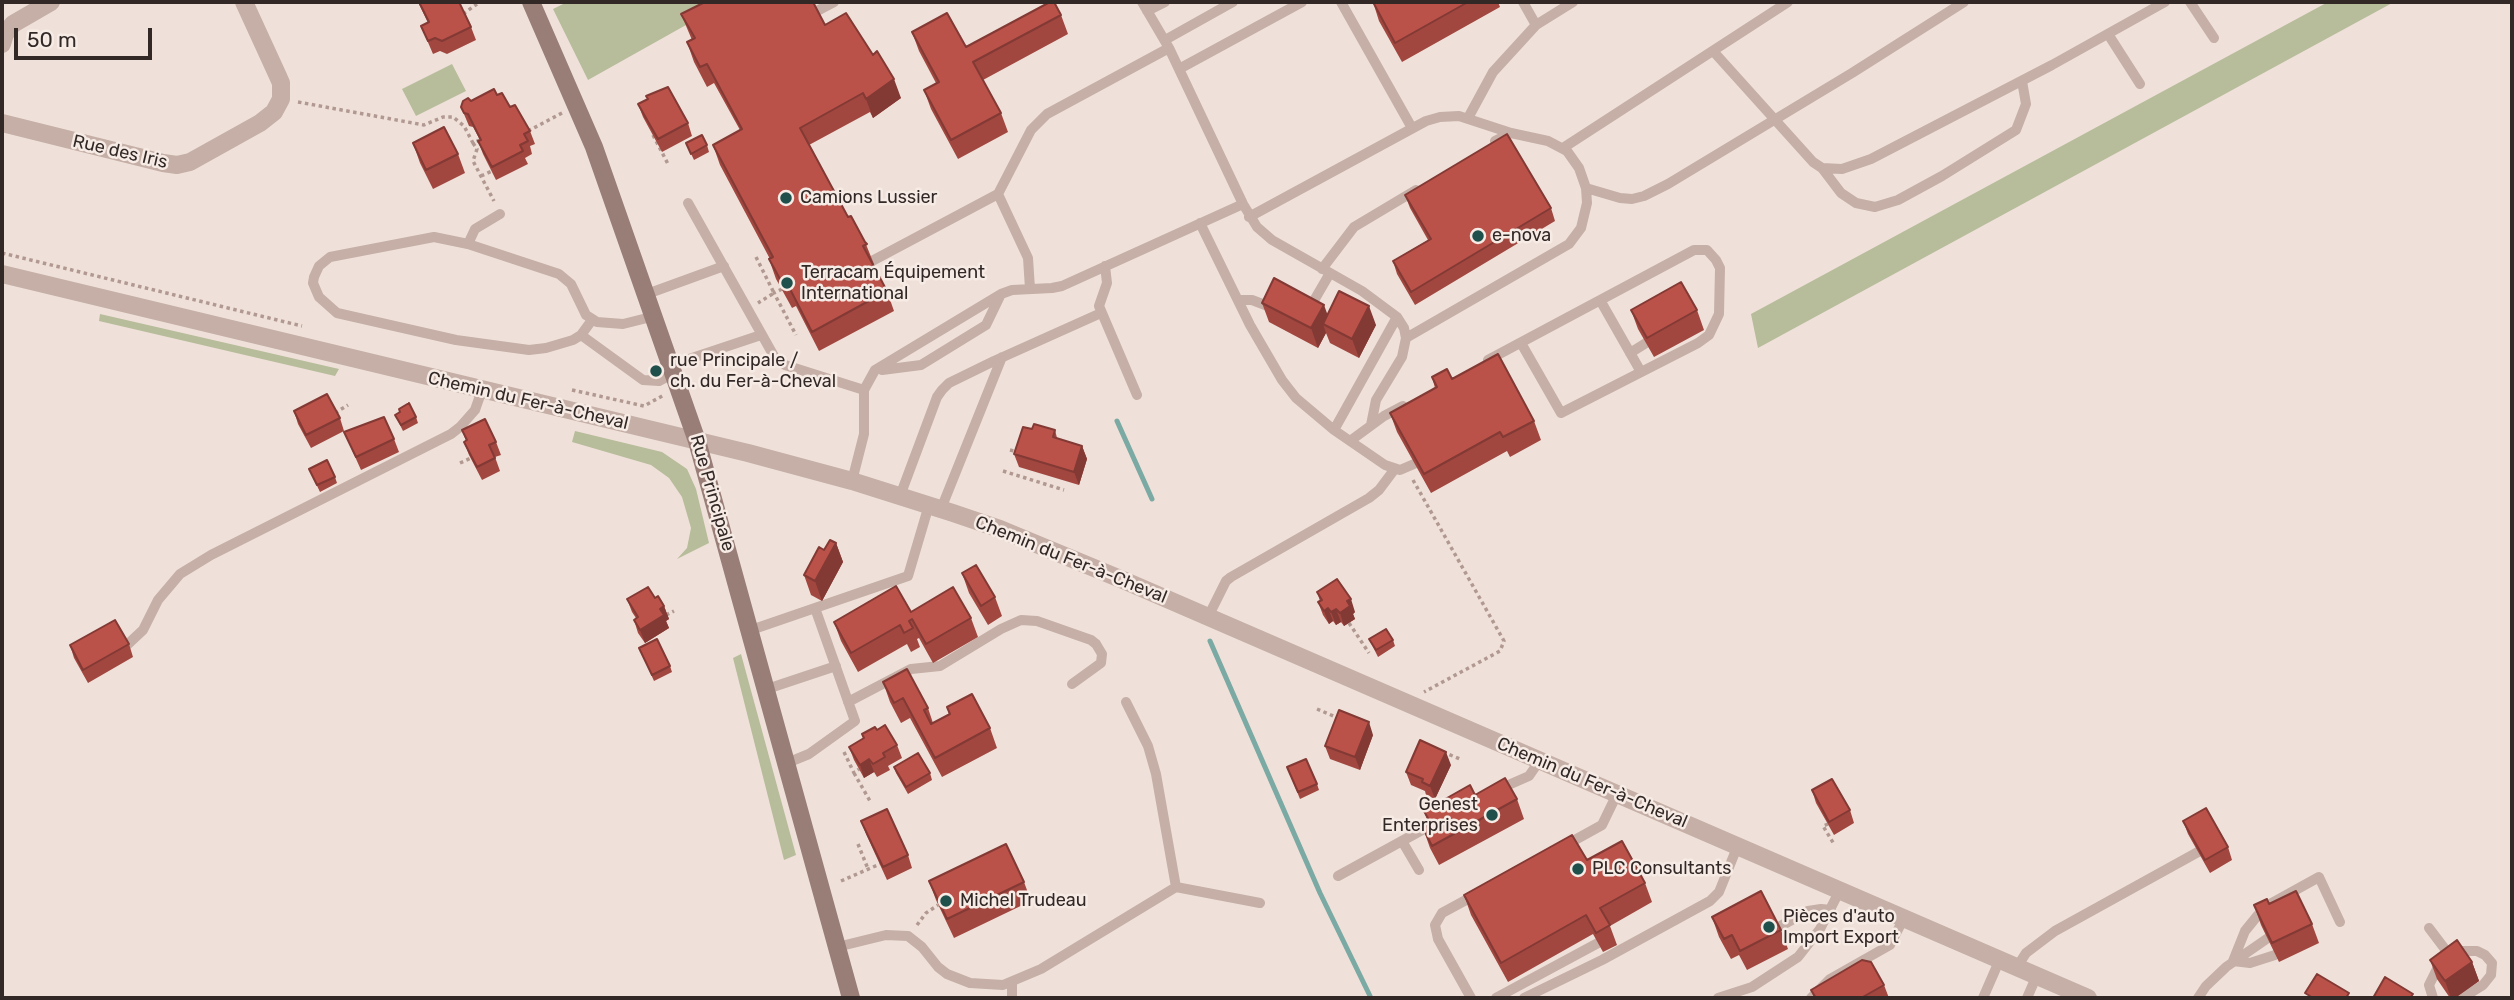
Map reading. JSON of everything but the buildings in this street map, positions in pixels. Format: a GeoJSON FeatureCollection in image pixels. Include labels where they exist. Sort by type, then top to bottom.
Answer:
{"type":"FeatureCollection","features":[{"type":"Feature","properties":{"kind":"main road","name":"Rue Principale"},"geometry":{"type":"LineString","coordinates":[[531,2],[594,147],[697,441],[851,998]]}},
{"type":"Feature","properties":{"kind":"street"},"geometry":{"type":"LineString","coordinates":[[2,44],[5,34],[13,24],[51,2]]}},
{"type":"Feature","properties":{"kind":"street","name":"Rue des Iris"},"geometry":{"type":"LineString","coordinates":[[2,123],[163,163],[190,163],[260,123],[274,112],[281,99],[281,83],[244,2]]}},
{"type":"Feature","properties":{"kind":"street","name":"Chemin du Fer-à-Cheval"},"geometry":{"type":"LineString","coordinates":[[2,274],[697,441],[852,481],[935,507],[1050,549],[2088,998]]}},
{"type":"Feature","properties":{"kind":"lane"},"geometry":{"type":"LineString","coordinates":[[815,12],[834,2]]}},
{"type":"Feature","properties":{"kind":"lane"},"geometry":{"type":"LineString","coordinates":[[1165,2],[1145,6],[1167,44],[1249,217],[1272,240],[1362,291],[1397,317],[1404,328],[1406,338],[1402,357],[1376,400],[1371,425]]}},
{"type":"Feature","properties":{"kind":"lane"},"geometry":{"type":"LineString","coordinates":[[872,261],[998,194],[1031,130],[1046,114],[1167,44],[1233,2]]}},
{"type":"Feature","properties":{"kind":"lane"},"geometry":{"type":"LineString","coordinates":[[1179,69],[1302,2]]}},
{"type":"Feature","properties":{"kind":"lane"},"geometry":{"type":"LineString","coordinates":[[1341,2],[1412,128]]}},
{"type":"Feature","properties":{"kind":"lane"},"geometry":{"type":"LineString","coordinates":[[1524,2],[1536,26]]}},
{"type":"Feature","properties":{"kind":"lane"},"geometry":{"type":"LineString","coordinates":[[1468,118],[1493,72],[1536,26],[1573,2]]}},
{"type":"Feature","properties":{"kind":"lane"},"geometry":{"type":"LineString","coordinates":[[1563,148],[1788,2]]}},
{"type":"Feature","properties":{"kind":"lane"},"geometry":{"type":"LineString","coordinates":[[1586,188],[1620,198],[1644,196],[1776,119],[1964,2]]}},
{"type":"Feature","properties":{"kind":"lane"},"geometry":{"type":"LineString","coordinates":[[1822,168],[1842,169],[1871,159],[2165,2]]}},
{"type":"Feature","properties":{"kind":"lane"},"geometry":{"type":"LineString","coordinates":[[2190,2],[2214,38]]}},
{"type":"Feature","properties":{"kind":"lane"},"geometry":{"type":"LineString","coordinates":[[2108,34],[2140,84]]}},
{"type":"Feature","properties":{"kind":"lane"},"geometry":{"type":"LineString","coordinates":[[1713,51],[1822,168],[1841,193],[1856,203],[1875,207],[1898,200],[2017,131],[2026,104],[2022,80]]}},
{"type":"Feature","properties":{"kind":"lane"},"geometry":{"type":"LineString","coordinates":[[1249,217],[1412,128],[1440,117],[1468,118],[1511,133],[1548,141],[1563,148],[1580,168],[1586,188],[1581,228],[1569,244],[1406,338]]}},
{"type":"Feature","properties":{"kind":"lane"},"geometry":{"type":"LineString","coordinates":[[1485,148],[1511,133]]}},
{"type":"Feature","properties":{"kind":"lane"},"geometry":{"type":"LineString","coordinates":[[1312,304],[1326,271],[1354,227],[1426,183]]}},
{"type":"Feature","properties":{"kind":"lane"},"geometry":{"type":"LineString","coordinates":[[998,194],[1028,258],[1030,289]]}},
{"type":"Feature","properties":{"kind":"lane"},"geometry":{"type":"LineString","coordinates":[[688,203],[770,352],[785,365],[864,390]]}},
{"type":"Feature","properties":{"kind":"lane"},"geometry":{"type":"LineString","coordinates":[[852,481],[864,434],[864,390],[876,370],[1001,294],[1012,290],[1062,286],[1243,204]]}},
{"type":"Feature","properties":{"kind":"lane"},"geometry":{"type":"LineString","coordinates":[[468,244],[475,229],[498,209]]}},
{"type":"Feature","properties":{"kind":"lane"},"geometry":{"type":"LineString","coordinates":[[1200,223],[1238,300],[1282,380],[1296,398],[1334,430],[1394,470]]}},
{"type":"Feature","properties":{"kind":"lane"},"geometry":{"type":"LineString","coordinates":[[592,320],[581,335],[561,344],[529,350],[456,340],[337,313],[324,304],[313,284],[316,271],[330,257],[434,237],[468,244],[559,274],[571,284],[586,315],[592,320],[605,324],[623,324],[654,316]]}},
{"type":"Feature","properties":{"kind":"lane"},"geometry":{"type":"LineString","coordinates":[[1475,367],[1694,250],[1707,250],[1720,268],[1718,314],[1709,335],[1561,413],[1521,343]]}},
{"type":"Feature","properties":{"kind":"lane"},"geometry":{"type":"LineString","coordinates":[[647,294],[724,266]]}},
{"type":"Feature","properties":{"kind":"lane"},"geometry":{"type":"LineString","coordinates":[[1105,267],[1107,283],[1099,306],[1137,395]]}},
{"type":"Feature","properties":{"kind":"lane"},"geometry":{"type":"LineString","coordinates":[[876,370],[921,365],[986,326],[1001,294]]}},
{"type":"Feature","properties":{"kind":"lane"},"geometry":{"type":"LineString","coordinates":[[1238,300],[1252,300],[1275,309]]}},
{"type":"Feature","properties":{"kind":"lane"},"geometry":{"type":"LineString","coordinates":[[1600,300],[1641,372]]}},
{"type":"Feature","properties":{"kind":"lane"},"geometry":{"type":"LineString","coordinates":[[900,496],[937,397],[949,383],[1101,313]]}},
{"type":"Feature","properties":{"kind":"lane"},"geometry":{"type":"LineString","coordinates":[[1334,430],[1397,317]]}},
{"type":"Feature","properties":{"kind":"lane"},"geometry":{"type":"LineString","coordinates":[[581,335],[643,380],[659,381],[673,369],[761,335]]}},
{"type":"Feature","properties":{"kind":"lane"},"geometry":{"type":"LineString","coordinates":[[1630,353],[1647,344]]}},
{"type":"Feature","properties":{"kind":"lane"},"geometry":{"type":"LineString","coordinates":[[751,630],[908,576],[935,507],[1002,357]]}},
{"type":"Feature","properties":{"kind":"lane"},"geometry":{"type":"LineString","coordinates":[[127,645],[143,630],[158,600],[180,574],[370,470],[460,427],[475,410],[482,390]]}},
{"type":"Feature","properties":{"kind":"lane"},"geometry":{"type":"LineString","coordinates":[[1350,441],[1371,425],[1418,398]]}},
{"type":"Feature","properties":{"kind":"lane"},"geometry":{"type":"LineString","coordinates":[[1208,617],[1226,581],[1231,577],[1369,498],[1379,490],[1394,470],[1411,466]]}},
{"type":"Feature","properties":{"kind":"lane"},"geometry":{"type":"LineString","coordinates":[[787,763],[809,754],[855,721],[815,608]]}},
{"type":"Feature","properties":{"kind":"lane"},"geometry":{"type":"LineString","coordinates":[[848,702],[911,669],[940,666],[998,625],[1026,619],[1091,639],[1100,649],[1101,663],[1072,684]]}},
{"type":"Feature","properties":{"kind":"lane"},"geometry":{"type":"LineString","coordinates":[[767,689],[836,666]]}},
{"type":"Feature","properties":{"kind":"lane"},"geometry":{"type":"LineString","coordinates":[[1126,702],[1148,746],[1156,774],[1176,887]]}},
{"type":"Feature","properties":{"kind":"lane"},"geometry":{"type":"LineString","coordinates":[[1483,796],[1529,776],[1539,760]]}},
{"type":"Feature","properties":{"kind":"lane"},"geometry":{"type":"LineString","coordinates":[[1549,854],[1602,825],[1617,794]]}},
{"type":"Feature","properties":{"kind":"lane"},"geometry":{"type":"LineString","coordinates":[[1338,876],[1448,815]]}},
{"type":"Feature","properties":{"kind":"lane"},"geometry":{"type":"LineString","coordinates":[[1402,841],[1419,870]]}},
{"type":"Feature","properties":{"kind":"lane"},"geometry":{"type":"LineString","coordinates":[[1524,998],[1602,960],[1710,901],[1718,892],[1738,845]]}},
{"type":"Feature","properties":{"kind":"lane"},"geometry":{"type":"LineString","coordinates":[[2017,967],[2026,953],[2055,931],[2198,852]]}},
{"type":"Feature","properties":{"kind":"lane"},"geometry":{"type":"LineString","coordinates":[[2233,961],[2245,931],[2258,915],[2319,877],[2340,922]]}},
{"type":"Feature","properties":{"kind":"lane"},"geometry":{"type":"LineString","coordinates":[[837,947],[896,934],[911,937],[947,974],[983,985],[1003,985],[1041,968],[1176,887],[1260,903]]}},
{"type":"Feature","properties":{"kind":"lane"},"geometry":{"type":"LineString","coordinates":[[1471,998],[1438,939],[1435,925],[1442,913],[1488,888]]}},
{"type":"Feature","properties":{"kind":"lane"},"geometry":{"type":"LineString","coordinates":[[1718,998],[1752,987],[1798,957],[1812,942],[1840,890]]}},
{"type":"Feature","properties":{"kind":"lane"},"geometry":{"type":"LineString","coordinates":[[1777,928],[1808,911],[1830,910]]}},
{"type":"Feature","properties":{"kind":"lane"},"geometry":{"type":"LineString","coordinates":[[1811,998],[1890,945],[1904,918]]}},
{"type":"Feature","properties":{"kind":"lane"},"geometry":{"type":"LineString","coordinates":[[2429,928],[2451,957]]}},
{"type":"Feature","properties":{"kind":"lane"},"geometry":{"type":"LineString","coordinates":[[2198,998],[2206,986],[2233,961],[2268,938]]}},
{"type":"Feature","properties":{"kind":"lane"},"geometry":{"type":"LineString","coordinates":[[1496,998],[1598,943]]}},
{"type":"Feature","properties":{"kind":"lane"},"geometry":{"type":"LineString","coordinates":[[2433,998],[2429,989],[2430,979],[2438,967],[2461,951],[2472,950],[2485,955],[2491,964],[2489,980],[2462,998]]}},
{"type":"Feature","properties":{"kind":"lane"},"geometry":{"type":"LineString","coordinates":[[2233,961],[2250,963],[2276,955]]}},
{"type":"Feature","properties":{"kind":"lane"},"geometry":{"type":"LineString","coordinates":[[1983,998],[2000,959]]}},
{"type":"Feature","properties":{"kind":"lane"},"geometry":{"type":"LineString","coordinates":[[2027,998],[2037,975]]}},
{"type":"Feature","properties":{"kind":"lane"},"geometry":{"type":"LineString","coordinates":[[1012,982],[1012,998]]}},
{"type":"Feature","properties":{"kind":"path"},"geometry":{"type":"LineString","coordinates":[[463,14],[477,5]]}},
{"type":"Feature","properties":{"kind":"path"},"geometry":{"type":"LineString","coordinates":[[293,101],[424,125],[448,116],[457,118],[477,149]]}},
{"type":"Feature","properties":{"kind":"path"},"geometry":{"type":"LineString","coordinates":[[526,132],[562,113]]}},
{"type":"Feature","properties":{"kind":"path"},"geometry":{"type":"LineString","coordinates":[[411,122],[413,116]]}},
{"type":"Feature","properties":{"kind":"path"},"geometry":{"type":"LineString","coordinates":[[653,135],[669,166]]}},
{"type":"Feature","properties":{"kind":"path"},"geometry":{"type":"LineString","coordinates":[[473,144],[480,140]]}},
{"type":"Feature","properties":{"kind":"path"},"geometry":{"type":"LineString","coordinates":[[483,146],[477,149],[473,161],[498,209]]}},
{"type":"Feature","properties":{"kind":"path"},"geometry":{"type":"LineString","coordinates":[[481,176],[492,171]]}},
{"type":"Feature","properties":{"kind":"path"},"geometry":{"type":"LineString","coordinates":[[2,253],[303,326]]}},
{"type":"Feature","properties":{"kind":"path"},"geometry":{"type":"LineString","coordinates":[[756,257],[796,335]]}},
{"type":"Feature","properties":{"kind":"path"},"geometry":{"type":"LineString","coordinates":[[774,293],[782,289]]}},
{"type":"Feature","properties":{"kind":"path","name":"Chemin du Fer-à-Cheval"},"geometry":{"type":"LineString","coordinates":[[566,389],[643,406],[663,395]]}},
{"type":"Feature","properties":{"kind":"path"},"geometry":{"type":"LineString","coordinates":[[335,413],[348,405]]}},
{"type":"Feature","properties":{"kind":"path"},"geometry":{"type":"LineString","coordinates":[[1010,450],[1023,453]]}},
{"type":"Feature","properties":{"kind":"path"},"geometry":{"type":"LineString","coordinates":[[460,463],[471,458]]}},
{"type":"Feature","properties":{"kind":"path"},"geometry":{"type":"LineString","coordinates":[[1408,704],[1431,688],[1500,651],[1504,641],[1411,466]]}},
{"type":"Feature","properties":{"kind":"path"},"geometry":{"type":"LineString","coordinates":[[1003,471],[1064,490]]}},
{"type":"Feature","properties":{"kind":"path"},"geometry":{"type":"LineString","coordinates":[[1033,480],[1035,472]]}},
{"type":"Feature","properties":{"kind":"path"},"geometry":{"type":"LineString","coordinates":[[666,615],[674,611]]}},
{"type":"Feature","properties":{"kind":"path"},"geometry":{"type":"LineString","coordinates":[[1349,623],[1369,653]]}},
{"type":"Feature","properties":{"kind":"path"},"geometry":{"type":"LineString","coordinates":[[1317,709],[1347,721]]}},
{"type":"Feature","properties":{"kind":"path"},"geometry":{"type":"LineString","coordinates":[[1439,759],[1443,751],[1460,759]]}},
{"type":"Feature","properties":{"kind":"path"},"geometry":{"type":"LineString","coordinates":[[844,752],[870,801]]}},
{"type":"Feature","properties":{"kind":"path"},"geometry":{"type":"LineString","coordinates":[[854,773],[859,769]]}},
{"type":"Feature","properties":{"kind":"path"},"geometry":{"type":"LineString","coordinates":[[1828,824],[1823,826],[1834,844]]}},
{"type":"Feature","properties":{"kind":"path"},"geometry":{"type":"LineString","coordinates":[[858,844],[868,869]]}},
{"type":"Feature","properties":{"kind":"path"},"geometry":{"type":"LineString","coordinates":[[841,881],[880,864]]}},
{"type":"Feature","properties":{"kind":"path"},"geometry":{"type":"LineString","coordinates":[[911,937],[921,918],[938,905]]}},
{"type":"Feature","properties":{"kind":"green space"},"geometry":{"type":"Polygon","coordinates":[[[567,2],[727,2],[588,80],[553,9],[567,2]]]}},
{"type":"Feature","properties":{"kind":"green space"},"geometry":{"type":"Polygon","coordinates":[[[2328,2],[2394,2],[1758,348],[1751,314],[2328,2]]]}},
{"type":"Feature","properties":{"kind":"green space"},"geometry":{"type":"Polygon","coordinates":[[[452,64],[466,91],[416,116],[402,89],[452,64]]]}},
{"type":"Feature","properties":{"kind":"green space"},"geometry":{"type":"Polygon","coordinates":[[[100,314],[339,369],[335,376],[99,321],[100,314]]]}},
{"type":"Feature","properties":{"kind":"green space"},"geometry":{"type":"Polygon","coordinates":[[[575,431],[662,452],[687,469],[696,489],[709,543],[677,559],[687,548],[691,528],[682,497],[669,478],[651,465],[572,442],[575,431]]]}},
{"type":"Feature","properties":{"kind":"green space"},"geometry":{"type":"Polygon","coordinates":[[[741,654],[796,855],[784,860],[733,658],[741,654]]]}},
{"type":"Feature","properties":{"kind":"waterway"},"geometry":{"type":"LineString","coordinates":[[1117,421],[1152,499]]}},
{"type":"Feature","properties":{"kind":"waterway"},"geometry":{"type":"LineString","coordinates":[[1210,641],[1320,893],[1371,998]]}},
{"type":"Feature","properties":{"kind":"place","name":"Camions Lussier"},"geometry":{"type":"Point","coordinates":[786,198]}},
{"type":"Feature","properties":{"kind":"place","name":"e-nova"},"geometry":{"type":"Point","coordinates":[1478,236]}},
{"type":"Feature","properties":{"kind":"place","name":"Terracam Équipement International"},"geometry":{"type":"Point","coordinates":[787,283]}},
{"type":"Feature","properties":{"kind":"place","name":"rue Principale / ch. du Fer-à-Cheval"},"geometry":{"type":"Point","coordinates":[656,371]}},
{"type":"Feature","properties":{"kind":"place","name":"Genest Enterprises"},"geometry":{"type":"Point","coordinates":[1492,815]}},
{"type":"Feature","properties":{"kind":"place","name":"PLC Consultants"},"geometry":{"type":"Point","coordinates":[1578,869]}},
{"type":"Feature","properties":{"kind":"place","name":"Michel Trudeau"},"geometry":{"type":"Point","coordinates":[946,901]}},
{"type":"Feature","properties":{"kind":"place","name":"Pièces d'auto Import Export"},"geometry":{"type":"Point","coordinates":[1769,927]}}]}
